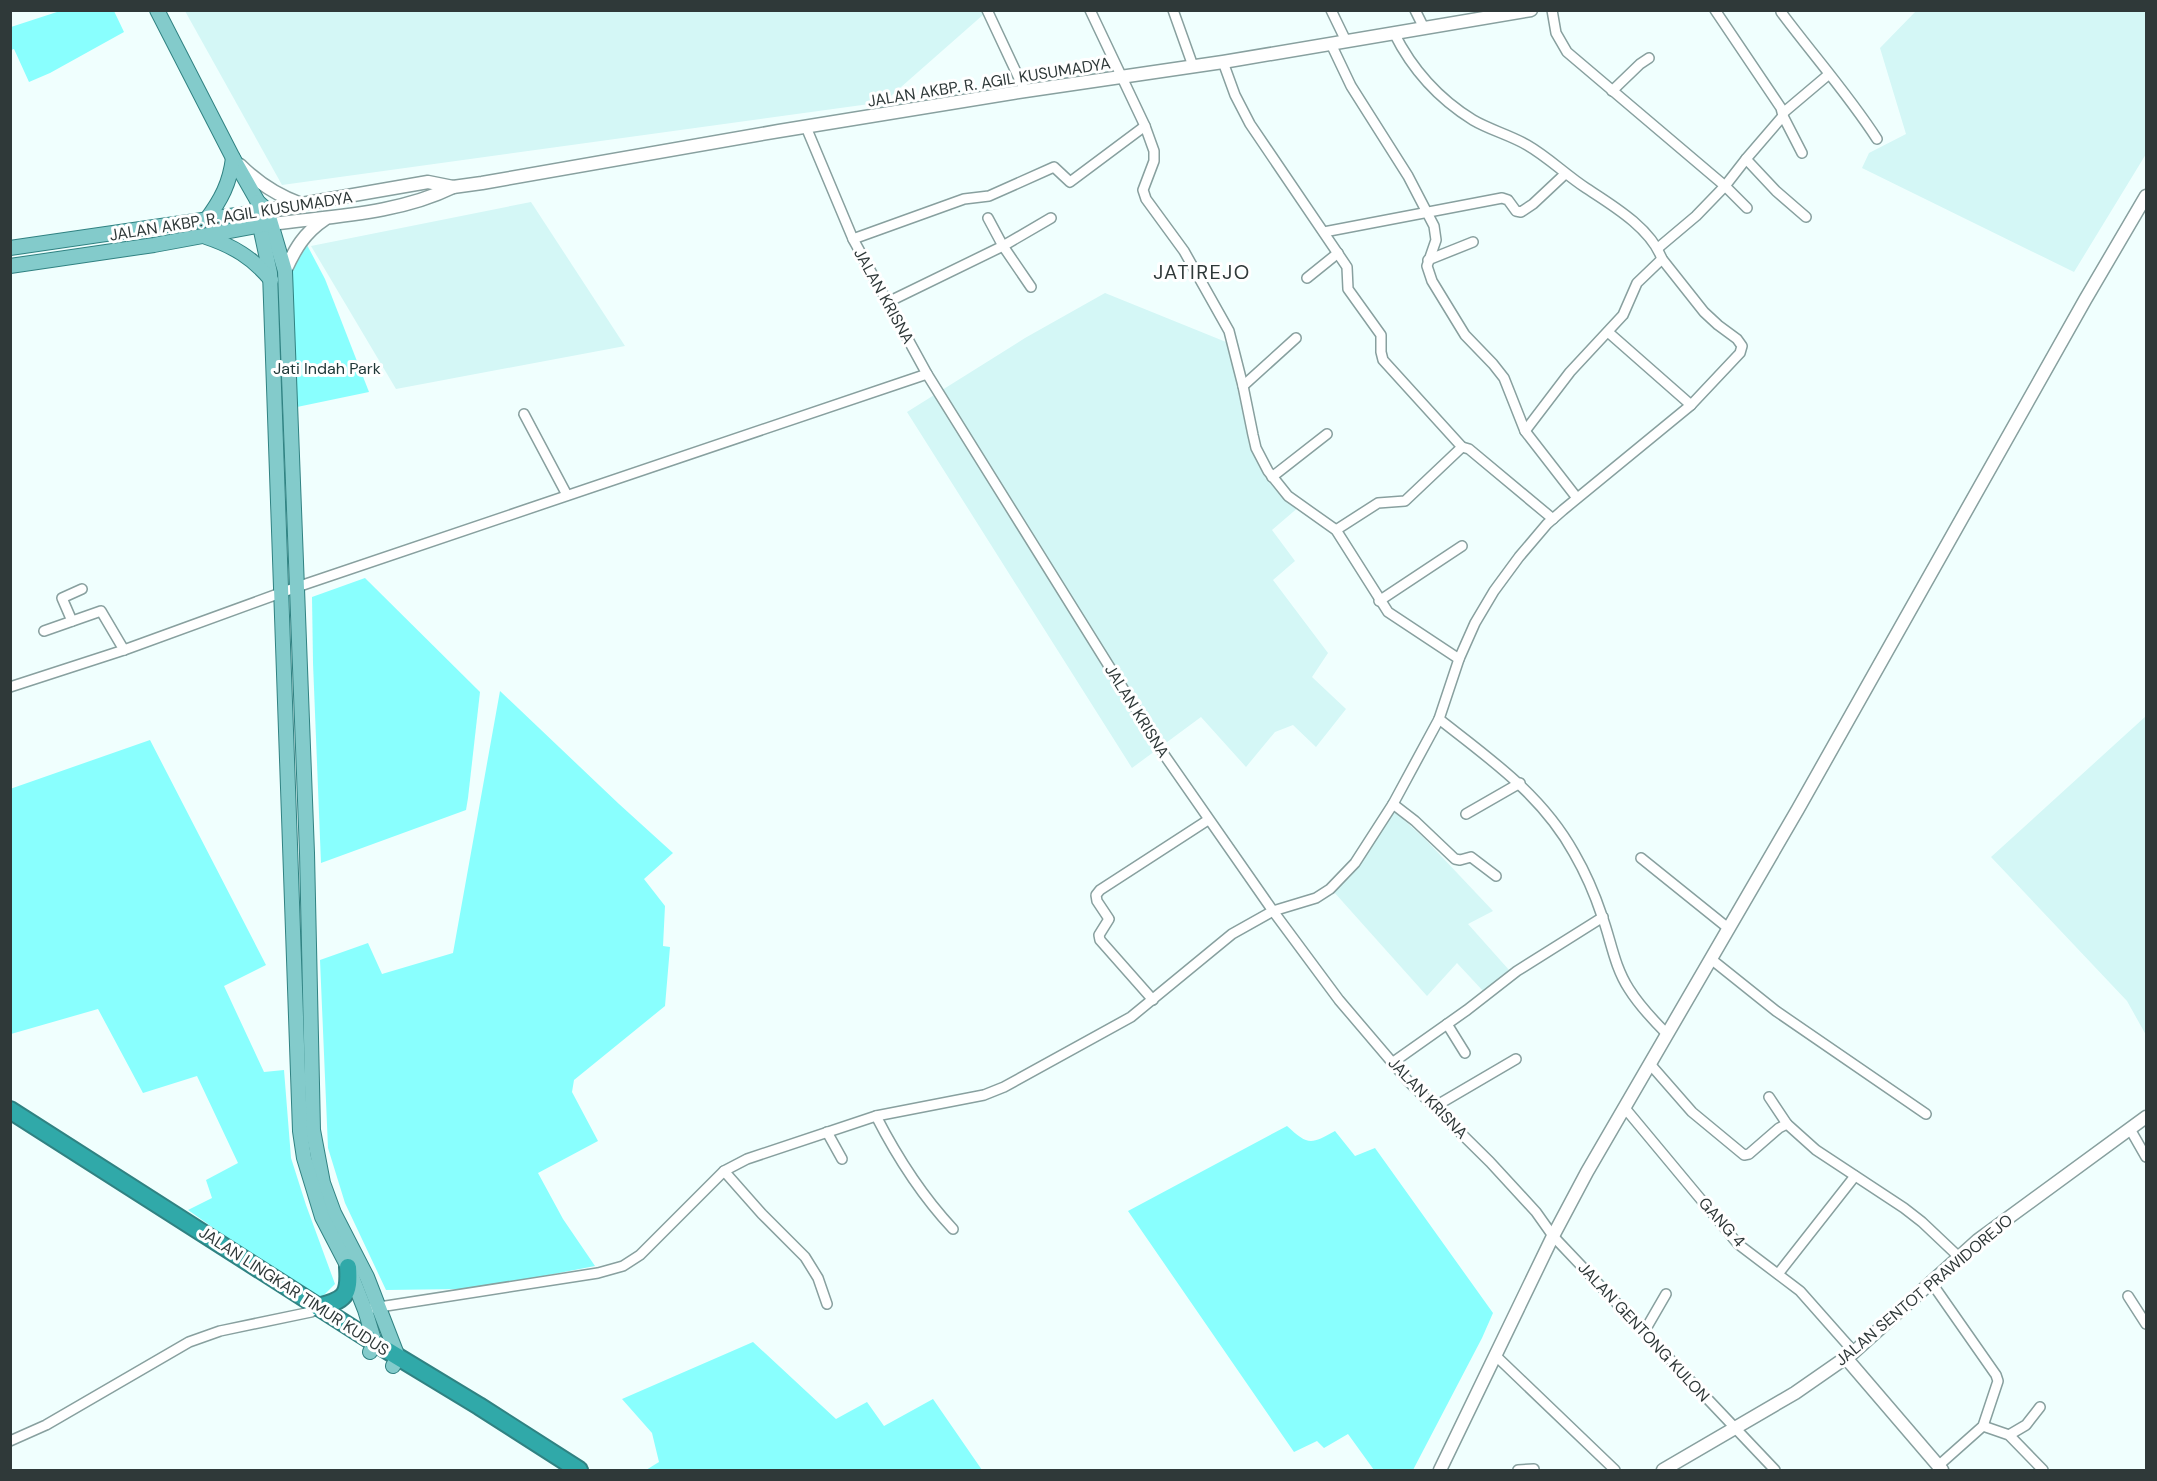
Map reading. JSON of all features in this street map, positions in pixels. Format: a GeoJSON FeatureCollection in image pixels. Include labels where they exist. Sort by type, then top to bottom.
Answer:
{"type":"FeatureCollection","features":[{"type":"Feature","properties":{"kind":"highway","name":"JALAN LINGKAR TIMUR KUDUS"},"geometry":{"type":"LineString","coordinates":[[10,1110],[559,1470]]}},
{"type":"Feature","properties":{"kind":"highway","name":"JALAN LINGKAR TIMUR KUDUS"},"geometry":{"type":"LineString","coordinates":[[10,1122],[315,1309]]}},
{"type":"Feature","properties":{"kind":"highway"},"geometry":{"type":"LineString","coordinates":[[315,1309],[342,1299],[347,1292],[348,1267]]}},
{"type":"Feature","properties":{"kind":"highway","name":"JALAN LINGKAR TIMUR KUDUS"},"geometry":{"type":"LineString","coordinates":[[395,1362],[480,1406],[579,1470]]}},
{"type":"Feature","properties":{"kind":"main road"},"geometry":{"type":"LineString","coordinates":[[157,10],[263,214],[285,271],[307,853],[313,1130],[323,1183],[334,1213],[367,1277],[372,1348]]}},
{"type":"Feature","properties":{"kind":"main road","name":"JALAN AKBP. R. AGIL KUSUMADYA"},"geometry":{"type":"LineString","coordinates":[[10,248],[263,214],[328,217],[425,200],[453,187],[1025,91],[1223,62],[1526,11]]}},
{"type":"Feature","properties":{"kind":"main road"},"geometry":{"type":"LineString","coordinates":[[233,158],[263,186],[301,204]]}},
{"type":"Feature","properties":{"kind":"main road"},"geometry":{"type":"LineString","coordinates":[[206,220],[225,192],[232,171],[233,158]]}},
{"type":"Feature","properties":{"kind":"main road","name":"JALAN AKBP. R. AGIL KUSUMADYA"},"geometry":{"type":"LineString","coordinates":[[10,266],[204,236],[263,214],[301,204],[428,182],[453,187]]}},
{"type":"Feature","properties":{"kind":"main road"},"geometry":{"type":"LineString","coordinates":[[1440,1470],[1553,1236],[1624,1107],[1932,574],[2085,300],[2146,196]]}},
{"type":"Feature","properties":{"kind":"main road"},"geometry":{"type":"LineString","coordinates":[[263,214],[271,280],[300,1131],[304,1158],[322,1217],[371,1309],[395,1362]]}},
{"type":"Feature","properties":{"kind":"main road"},"geometry":{"type":"LineString","coordinates":[[285,271],[294,250],[303,237],[328,217]]}},
{"type":"Feature","properties":{"kind":"main road"},"geometry":{"type":"LineString","coordinates":[[204,236],[229,245],[247,256],[271,280]]}},
{"type":"Feature","properties":{"kind":"main road","name":"JALAN SENTOT PRAWIDOREJO"},"geometry":{"type":"LineString","coordinates":[[1663,1470],[1795,1393],[1850,1355],[1978,1240],[2146,1117]]}},
{"type":"Feature","properties":{"kind":"main road"},"geometry":{"type":"LineString","coordinates":[[1850,1355],[1940,1468]]}},
{"type":"Feature","properties":{"kind":"street"},"geometry":{"type":"LineString","coordinates":[[987,10],[1025,91]]}},
{"type":"Feature","properties":{"kind":"street"},"geometry":{"type":"LineString","coordinates":[[1090,10],[1145,126],[1155,157],[1144,186],[1144,194],[1185,251],[1224,319],[1234,344],[1256,448],[1272,477],[1288,496],[1336,530],[1379,601],[1396,619],[1459,659]]}},
{"type":"Feature","properties":{"kind":"street"},"geometry":{"type":"LineString","coordinates":[[1173,10],[1193,66]]}},
{"type":"Feature","properties":{"kind":"street"},"geometry":{"type":"LineString","coordinates":[[1331,10],[1346,41]]}},
{"type":"Feature","properties":{"kind":"street"},"geometry":{"type":"LineString","coordinates":[[1415,10],[1424,28]]}},
{"type":"Feature","properties":{"kind":"street"},"geometry":{"type":"LineString","coordinates":[[1552,10],[1556,33],[1567,52],[1725,186],[1747,208]]}},
{"type":"Feature","properties":{"kind":"street"},"geometry":{"type":"LineString","coordinates":[[1715,10],[1783,114],[1802,153]]}},
{"type":"Feature","properties":{"kind":"street"},"geometry":{"type":"LineString","coordinates":[[1781,12],[1828,75],[1850,99],[1877,139]]}},
{"type":"Feature","properties":{"kind":"street"},"geometry":{"type":"LineString","coordinates":[[371,1309],[598,1273],[622,1266],[649,1248],[724,1171],[747,1159],[876,1116],[984,1095],[1005,1087],[1120,1024],[1153,1000],[1223,940],[1273,911],[1316,898],[1339,881],[1365,850],[1439,719],[1459,659],[1475,623],[1494,591],[1519,557],[1553,519],[1691,405],[1740,353],[1742,346],[1737,339],[1704,312],[1662,259],[1658,248],[1628,216],[1565,174],[1527,144],[1473,120],[1443,97],[1410,62],[1394,33]]}},
{"type":"Feature","properties":{"kind":"street"},"geometry":{"type":"LineString","coordinates":[[1331,44],[1351,86],[1402,167],[1428,214],[1436,233],[1436,240],[1427,266],[1432,282],[1465,335],[1504,378],[1525,431],[1577,498]]}},
{"type":"Feature","properties":{"kind":"street"},"geometry":{"type":"LineString","coordinates":[[1612,91],[1649,58]]}},
{"type":"Feature","properties":{"kind":"street"},"geometry":{"type":"LineString","coordinates":[[1223,62],[1235,95],[1250,124],[1347,267],[1350,296],[1381,335],[1383,360],[1462,447],[1469,449],[1553,519]]}},
{"type":"Feature","properties":{"kind":"street"},"geometry":{"type":"LineString","coordinates":[[1658,248],[1696,216],[1725,186],[1783,114],[1828,75]]}},
{"type":"Feature","properties":{"kind":"street"},"geometry":{"type":"LineString","coordinates":[[852,239],[964,199],[989,196],[1054,167],[1070,182],[1145,126]]}},
{"type":"Feature","properties":{"kind":"street","name":"JALAN KRISNA"},"geometry":{"type":"LineString","coordinates":[[806,127],[852,239],[927,374],[1159,746],[1208,820],[1339,1000],[1392,1063],[1536,1212],[1553,1236]]}},
{"type":"Feature","properties":{"kind":"street"},"geometry":{"type":"LineString","coordinates":[[1746,159],[1776,191],[1806,217]]}},
{"type":"Feature","properties":{"kind":"street"},"geometry":{"type":"LineString","coordinates":[[1324,232],[1428,214],[1502,198],[1508,200],[1516,211],[1521,212],[1565,174]]}},
{"type":"Feature","properties":{"kind":"street"},"geometry":{"type":"LineString","coordinates":[[988,218],[1003,246],[1031,287]]}},
{"type":"Feature","properties":{"kind":"street"},"geometry":{"type":"LineString","coordinates":[[886,303],[1003,246],[1051,218]]}},
{"type":"Feature","properties":{"kind":"street"},"geometry":{"type":"LineString","coordinates":[[1428,260],[1473,242]]}},
{"type":"Feature","properties":{"kind":"street"},"geometry":{"type":"LineString","coordinates":[[1307,278],[1338,253]]}},
{"type":"Feature","properties":{"kind":"street"},"geometry":{"type":"LineString","coordinates":[[1525,431],[1570,372],[1608,333],[1626,309],[1633,289],[1662,259]]}},
{"type":"Feature","properties":{"kind":"street"},"geometry":{"type":"LineString","coordinates":[[1608,333],[1691,405]]}},
{"type":"Feature","properties":{"kind":"street"},"geometry":{"type":"LineString","coordinates":[[1243,386],[1296,338]]}},
{"type":"Feature","properties":{"kind":"street"},"geometry":{"type":"LineString","coordinates":[[10,687],[124,650],[282,592],[927,374]]}},
{"type":"Feature","properties":{"kind":"street"},"geometry":{"type":"LineString","coordinates":[[524,414],[567,495]]}},
{"type":"Feature","properties":{"kind":"street"},"geometry":{"type":"LineString","coordinates":[[1272,477],[1327,434]]}},
{"type":"Feature","properties":{"kind":"street"},"geometry":{"type":"LineString","coordinates":[[1336,530],[1378,503],[1405,501],[1462,447]]}},
{"type":"Feature","properties":{"kind":"street"},"geometry":{"type":"LineString","coordinates":[[1379,601],[1462,546]]}},
{"type":"Feature","properties":{"kind":"street"},"geometry":{"type":"LineString","coordinates":[[72,621],[62,598],[82,589]]}},
{"type":"Feature","properties":{"kind":"street"},"geometry":{"type":"LineString","coordinates":[[44,631],[101,611],[124,650]]}},
{"type":"Feature","properties":{"kind":"street"},"geometry":{"type":"LineString","coordinates":[[1439,719],[1520,783],[1554,819],[1603,917],[1614,958],[1628,988],[1649,1016],[1667,1034]]}},
{"type":"Feature","properties":{"kind":"street"},"geometry":{"type":"LineString","coordinates":[[1466,814],[1520,783]]}},
{"type":"Feature","properties":{"kind":"street"},"geometry":{"type":"LineString","coordinates":[[1393,804],[1455,859],[1471,857],[1496,876]]}},
{"type":"Feature","properties":{"kind":"street"},"geometry":{"type":"LineString","coordinates":[[1153,1000],[1100,940],[1099,935],[1109,919],[1097,901],[1096,895],[1100,890],[1208,820]]}},
{"type":"Feature","properties":{"kind":"street"},"geometry":{"type":"LineString","coordinates":[[1641,858],[1728,928]]}},
{"type":"Feature","properties":{"kind":"street"},"geometry":{"type":"LineString","coordinates":[[1392,1063],[1517,971],[1603,917]]}},
{"type":"Feature","properties":{"kind":"street"},"geometry":{"type":"LineString","coordinates":[[1711,959],[1776,1011],[1926,1114]]}},
{"type":"Feature","properties":{"kind":"street"},"geometry":{"type":"LineString","coordinates":[[1447,1024],[1465,1053]]}},
{"type":"Feature","properties":{"kind":"street"},"geometry":{"type":"LineString","coordinates":[[1434,1107],[1516,1059]]}},
{"type":"Feature","properties":{"kind":"street"},"geometry":{"type":"LineString","coordinates":[[1650,1064],[1692,1112],[1744,1155],[1749,1154],[1779,1128],[1787,1124]]}},
{"type":"Feature","properties":{"kind":"street"},"geometry":{"type":"LineString","coordinates":[[1769,1097],[1787,1124],[1816,1150],[1904,1208],[1959,1257]]}},
{"type":"Feature","properties":{"kind":"street","name":"GANG 4"},"geometry":{"type":"LineString","coordinates":[[1624,1107],[1738,1244],[1800,1291],[1850,1355]]}},
{"type":"Feature","properties":{"kind":"street"},"geometry":{"type":"LineString","coordinates":[[876,1116],[890,1143],[936,1210],[953,1229]]}},
{"type":"Feature","properties":{"kind":"street"},"geometry":{"type":"LineString","coordinates":[[2130,1129],[2146,1157]]}},
{"type":"Feature","properties":{"kind":"street"},"geometry":{"type":"LineString","coordinates":[[826,1132],[842,1159]]}},
{"type":"Feature","properties":{"kind":"street"},"geometry":{"type":"LineString","coordinates":[[724,1171],[762,1214],[805,1257],[818,1278],[827,1304]]}},
{"type":"Feature","properties":{"kind":"street"},"geometry":{"type":"LineString","coordinates":[[1778,1274],[1855,1176]]}},
{"type":"Feature","properties":{"kind":"street","name":"JALAN GENTONG KULON"},"geometry":{"type":"LineString","coordinates":[[1553,1236],[1775,1470]]}},
{"type":"Feature","properties":{"kind":"street"},"geometry":{"type":"LineString","coordinates":[[1931,1282],[1996,1375],[1997,1385],[1983,1426],[1940,1468]]}},
{"type":"Feature","properties":{"kind":"street"},"geometry":{"type":"LineString","coordinates":[[1644,1332],[1666,1294]]}},
{"type":"Feature","properties":{"kind":"street"},"geometry":{"type":"LineString","coordinates":[[2128,1296],[2146,1324]]}},
{"type":"Feature","properties":{"kind":"street"},"geometry":{"type":"LineString","coordinates":[[10,1440],[46,1425],[189,1341],[220,1331],[315,1309]]}},
{"type":"Feature","properties":{"kind":"street"},"geometry":{"type":"LineString","coordinates":[[1497,1356],[1615,1470]]}},
{"type":"Feature","properties":{"kind":"street"},"geometry":{"type":"LineString","coordinates":[[2009,1435],[2026,1425],[2040,1407]]}},
{"type":"Feature","properties":{"kind":"street"},"geometry":{"type":"LineString","coordinates":[[1983,1426],[2009,1435],[2043,1470]]}},
{"type":"Feature","properties":{"kind":"street"},"geometry":{"type":"LineString","coordinates":[[1518,1470],[1534,1469]]}},
{"type":"Feature","properties":{"kind":"shaded area"},"geometry":{"type":"Polygon","coordinates":[[[185,11],[982,11],[984,14],[884,102],[282,185],[185,11]]]}},
{"type":"Feature","properties":{"kind":"shaded area"},"geometry":{"type":"Polygon","coordinates":[[[1916,11],[2146,11],[2146,154],[2074,272],[1862,168],[1869,153],[1906,134],[1880,48],[1916,11]]]}},
{"type":"Feature","properties":{"kind":"shaded area"},"geometry":{"type":"Polygon","coordinates":[[[531,202],[625,346],[396,389],[311,246],[531,202]]]}},
{"type":"Feature","properties":{"kind":"shaded area"},"geometry":{"type":"Polygon","coordinates":[[[1105,293],[1231,344],[1254,448],[1300,506],[1272,530],[1295,561],[1273,580],[1328,653],[1312,677],[1346,709],[1316,747],[1293,725],[1275,732],[1246,767],[1201,717],[1132,768],[907,412],[1025,338],[1105,293]]]}},
{"type":"Feature","properties":{"kind":"shaded area"},"geometry":{"type":"Polygon","coordinates":[[[2146,716],[2146,1035],[2127,1001],[1991,857],[2146,716]]]}},
{"type":"Feature","properties":{"kind":"shaded area"},"geometry":{"type":"Polygon","coordinates":[[[1394,811],[1425,839],[1493,911],[1468,924],[1509,970],[1484,992],[1457,963],[1427,996],[1334,892],[1350,877],[1394,811]]]}},
{"type":"Feature","properties":{"kind":"green space"},"geometry":{"type":"Polygon","coordinates":[[[60,11],[114,11],[124,32],[50,73],[29,82],[14,49],[11,50],[11,27],[60,11]]]}},
{"type":"Feature","properties":{"kind":"green space","name":"Jati Indah Park"},"geometry":{"type":"Polygon","coordinates":[[[306,243],[325,279],[369,392],[297,407],[289,277],[294,255],[306,243]]]}},
{"type":"Feature","properties":{"kind":"green space"},"geometry":{"type":"Polygon","coordinates":[[[365,578],[480,692],[468,798],[466,810],[321,863],[312,597],[365,578]]]}},
{"type":"Feature","properties":{"kind":"green space"},"geometry":{"type":"Polygon","coordinates":[[[500,691],[673,853],[644,879],[665,906],[663,946],[670,947],[665,1006],[574,1080],[572,1092],[598,1141],[538,1173],[563,1219],[595,1266],[462,1289],[386,1290],[345,1203],[328,1148],[320,960],[368,943],[382,974],[453,953],[500,691]]]}},
{"type":"Feature","properties":{"kind":"green space"},"geometry":{"type":"Polygon","coordinates":[[[150,740],[266,965],[224,986],[264,1072],[284,1070],[291,1158],[335,1284],[319,1300],[188,1210],[212,1198],[206,1180],[238,1163],[197,1076],[143,1093],[98,1009],[11,1034],[10,789],[150,740]]]}},
{"type":"Feature","properties":{"kind":"green space"},"geometry":{"type":"Polygon","coordinates":[[[1287,1126],[1300,1137],[1310,1141],[1320,1139],[1335,1131],[1355,1156],[1375,1148],[1493,1313],[1413,1470],[1374,1470],[1348,1434],[1324,1448],[1317,1441],[1294,1452],[1128,1211],[1287,1126]]]}},
{"type":"Feature","properties":{"kind":"green space"},"geometry":{"type":"Polygon","coordinates":[[[753,1342],[836,1419],[867,1402],[884,1426],[933,1399],[982,1470],[646,1470],[659,1462],[652,1433],[622,1399],[753,1342]]]}},
{"type":"Feature","properties":{"kind":"district","name":"JATIREJO"},"geometry":{"type":"Point","coordinates":[1202,272]}}]}
